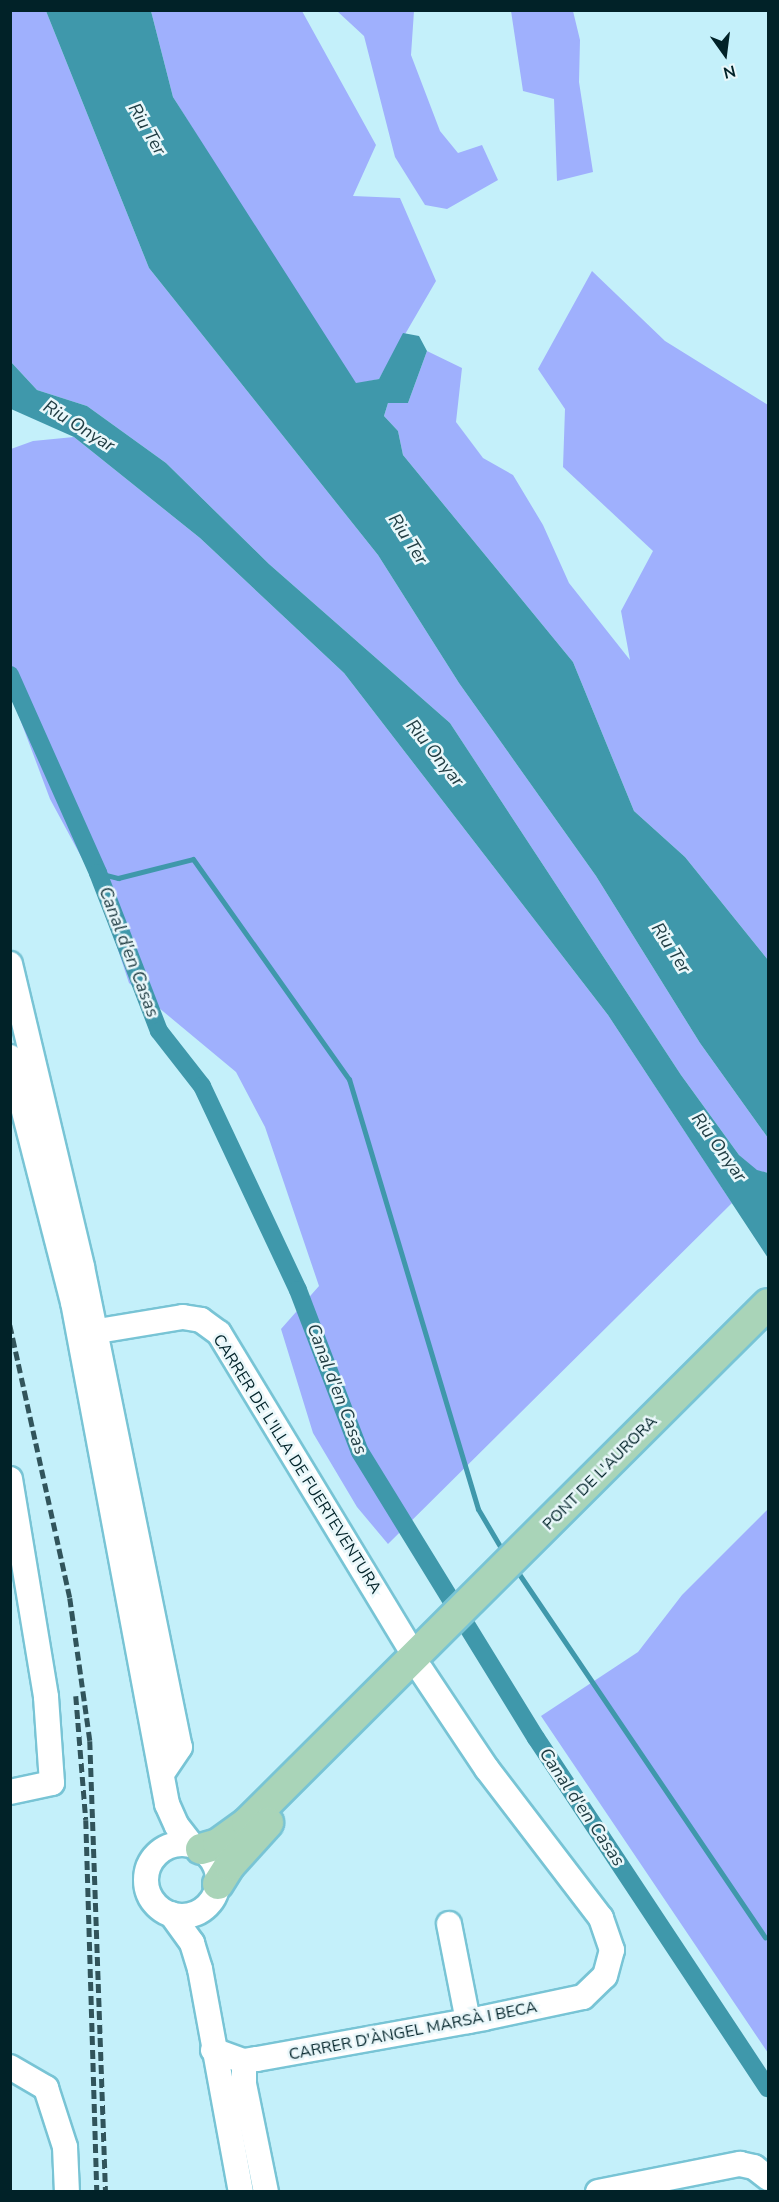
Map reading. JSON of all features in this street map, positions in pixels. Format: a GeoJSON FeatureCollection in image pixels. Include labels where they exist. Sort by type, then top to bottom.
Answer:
{"type":"FeatureCollection","features":[{"type":"Feature","properties":{"kind":"main road","name":"PONT DE L'AURORA"},"geometry":{"type":"LineString","coordinates":[[426,1655],[768,1304]]}},
{"type":"Feature","properties":{"kind":"main road","name":"PONT DE L'AURORA"},"geometry":{"type":"LineString","coordinates":[[426,1655],[768,1322]]}},
{"type":"Feature","properties":{"kind":"main road"},"geometry":{"type":"LineString","coordinates":[[213,1895],[246,1835],[426,1655]]}},
{"type":"Feature","properties":{"kind":"main road"},"geometry":{"type":"LineString","coordinates":[[196,1847],[218,1844],[246,1835]]}},
{"type":"Feature","properties":{"kind":"street"},"geometry":{"type":"LineString","coordinates":[[10,964],[88,1333],[180,1747],[162,1774],[167,1804],[158,1852],[147,1868],[146,1887],[155,1904],[171,1914],[192,1943],[200,1969],[213,2050],[241,2192]]}},
{"type":"Feature","properties":{"kind":"street"},"geometry":{"type":"LineString","coordinates":[[10,1057],[88,1333]]}},
{"type":"Feature","properties":{"kind":"street","name":"CARRER DE L'ILLA DE FUERTEVENTURA"},"geometry":{"type":"LineString","coordinates":[[88,1333],[193,1317],[219,1333],[426,1655],[487,1769],[601,1918],[612,1950],[605,1976]]}},
{"type":"Feature","properties":{"kind":"street"},"geometry":{"type":"LineString","coordinates":[[10,1479],[46,1697],[52,1782],[10,1792]]}},
{"type":"Feature","properties":{"kind":"street"},"geometry":{"type":"LineString","coordinates":[[167,1804],[196,1847],[216,1868],[200,1969]]}},
{"type":"Feature","properties":{"kind":"street"},"geometry":{"type":"LineString","coordinates":[[158,1852],[176,1844],[196,1847]]}},
{"type":"Feature","properties":{"kind":"street"},"geometry":{"type":"LineString","coordinates":[[171,1914],[190,1915],[213,1895]]}},
{"type":"Feature","properties":{"kind":"street"},"geometry":{"type":"LineString","coordinates":[[449,1924],[468,2020]]}},
{"type":"Feature","properties":{"kind":"street","name":"CARRER D'ÀNGEL MARSÀ I BECA"},"geometry":{"type":"LineString","coordinates":[[213,2050],[244,2061],[468,2020],[583,1997],[605,1976]]}},
{"type":"Feature","properties":{"kind":"street"},"geometry":{"type":"LineString","coordinates":[[244,2061],[244,2084],[266,2192]]}},
{"type":"Feature","properties":{"kind":"street"},"geometry":{"type":"LineString","coordinates":[[10,2067],[46,2088],[65,2147],[67,2192]]}},
{"type":"Feature","properties":{"kind":"street"},"geometry":{"type":"LineString","coordinates":[[598,2192],[658,2186],[740,2164],[761,2173]]}},
{"type":"Feature","properties":{"kind":"shaded area"},"geometry":{"type":"Polygon","coordinates":[[[11,11],[46,11],[149,268],[378,555],[459,683],[596,876],[700,1043],[768,1138],[768,1173],[757,1171],[739,1155],[681,1075],[450,723],[269,564],[166,463],[87,406],[37,390],[11,362],[11,11]]]}},
{"type":"Feature","properties":{"kind":"shaded area"},"geometry":{"type":"Polygon","coordinates":[[[151,11],[302,11],[376,145],[353,196],[400,198],[436,281],[379,379],[356,384],[269,251],[173,97],[151,11]]]}},
{"type":"Feature","properties":{"kind":"shaded area"},"geometry":{"type":"Polygon","coordinates":[[[337,11],[414,11],[411,55],[440,131],[458,153],[482,145],[498,180],[447,209],[425,205],[395,157],[364,36],[337,11]]]}},
{"type":"Feature","properties":{"kind":"shaded area"},"geometry":{"type":"Polygon","coordinates":[[[511,11],[573,11],[580,40],[579,82],[593,172],[557,181],[554,99],[523,91],[511,11]]]}},
{"type":"Feature","properties":{"kind":"shaded area"},"geometry":{"type":"Polygon","coordinates":[[[592,271],[665,341],[768,405],[768,960],[685,857],[634,811],[573,662],[403,455],[398,431],[384,416],[388,403],[408,403],[427,351],[462,368],[456,422],[483,458],[513,475],[543,525],[569,583],[630,660],[621,611],[653,551],[563,467],[565,409],[538,369],[592,271]]]}},
{"type":"Feature","properties":{"kind":"shaded area"},"geometry":{"type":"Polygon","coordinates":[[[74,437],[200,538],[344,673],[608,1015],[732,1203],[388,1544],[357,1507],[313,1433],[281,1329],[319,1286],[265,1127],[236,1072],[129,983],[97,886],[50,799],[11,695],[11,449],[33,441],[74,437]]]}},
{"type":"Feature","properties":{"kind":"shaded area"},"geometry":{"type":"Polygon","coordinates":[[[768,1509],[768,2053],[541,1716],[638,1652],[682,1595],[768,1509]]]}},
{"type":"Feature","properties":{"kind":"water","name":"Riu Ter"},"geometry":{"type":"Polygon","coordinates":[[[46,11],[151,11],[173,97],[356,383],[379,379],[403,333],[419,336],[427,351],[408,403],[388,403],[384,416],[398,431],[403,455],[573,662],[634,811],[685,857],[768,960],[768,1138],[700,1043],[596,876],[459,683],[378,555],[149,268],[46,11]]]}},
{"type":"Feature","properties":{"kind":"water","name":"Riu Onyar"},"geometry":{"type":"Polygon","coordinates":[[[11,362],[37,390],[87,406],[166,463],[269,564],[450,723],[681,1075],[739,1155],[757,1170],[768,1173],[768,1258],[608,1015],[344,673],[200,538],[74,437],[11,409],[11,362]]]}},
{"type":"Feature","properties":{"kind":"waterway","name":"Canal d'en Casas"},"geometry":{"type":"LineString","coordinates":[[10,675],[98,873],[159,1031],[202,1086],[298,1290],[360,1452],[536,1738],[768,2088]]}},
{"type":"Feature","properties":{"kind":"waterway"},"geometry":{"type":"LineString","coordinates":[[98,873],[118,878],[193,859],[349,1079],[478,1509],[504,1553]]}},
{"type":"Feature","properties":{"kind":"waterway"},"geometry":{"type":"LineString","coordinates":[[515,1568],[765,1937]]}},
{"type":"Feature","properties":{"kind":"railway"},"geometry":{"type":"LineString","coordinates":[[10,1325],[70,1598],[90,1741],[106,2192]]}},
{"type":"Feature","properties":{"kind":"railway"},"geometry":{"type":"LineString","coordinates":[[76,1696],[86,1820],[97,2192]]}}]}
